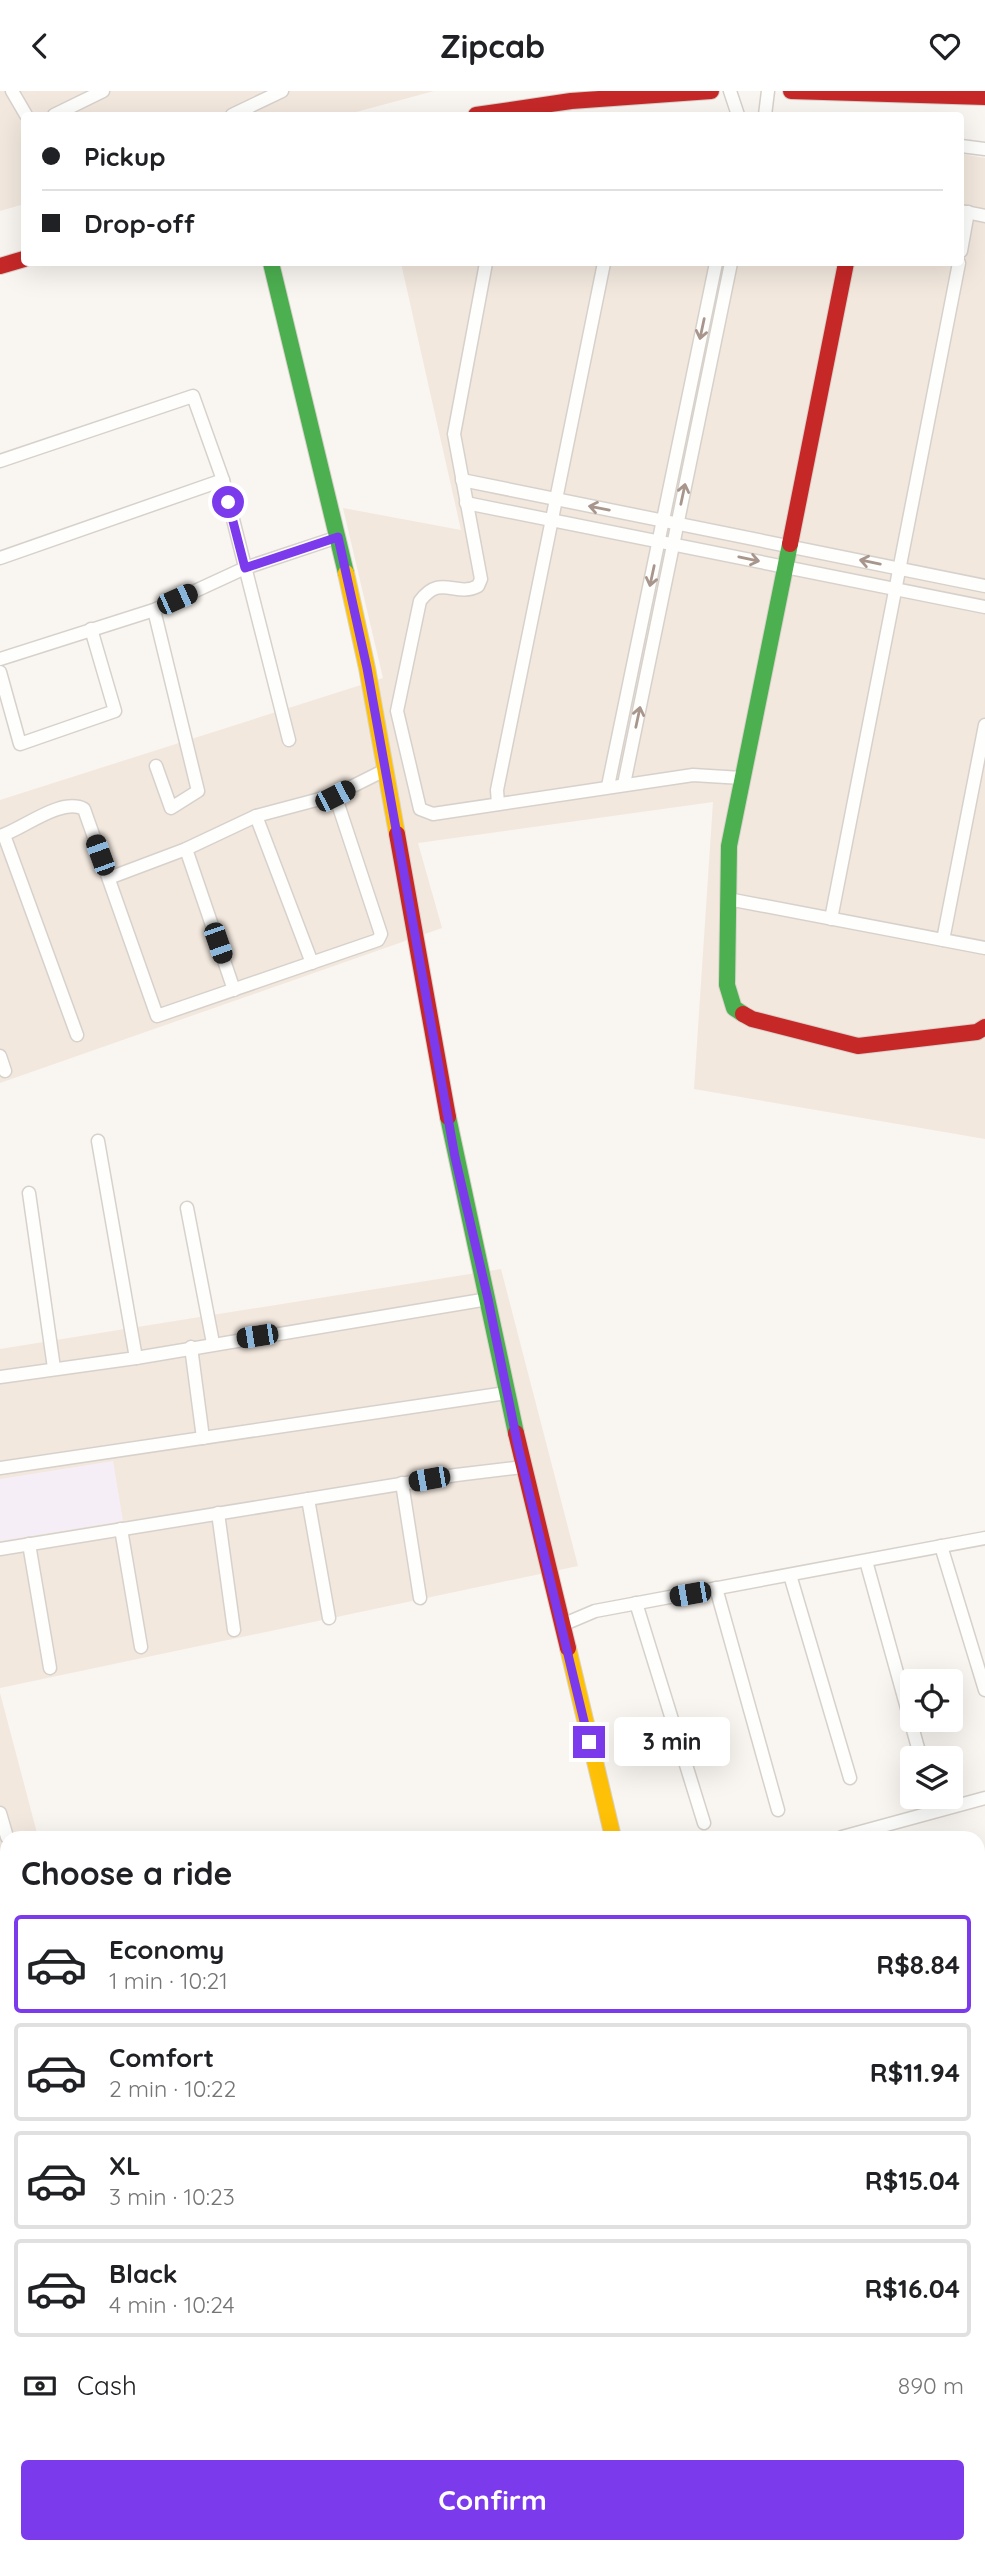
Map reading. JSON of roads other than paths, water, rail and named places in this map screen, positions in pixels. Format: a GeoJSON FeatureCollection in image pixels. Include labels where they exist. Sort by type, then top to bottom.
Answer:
{"type":"FeatureCollection","features":[{"type":"Feature","properties":{"kind":"street"},"geometry":{"type":"LineString","coordinates":[[12,91],[24,112]]}},
{"type":"Feature","properties":{"kind":"street"},"geometry":{"type":"LineString","coordinates":[[60,112],[103,91]]}},
{"type":"Feature","properties":{"kind":"street"},"geometry":{"type":"LineString","coordinates":[[238,112],[282,91]]}},
{"type":"Feature","properties":{"kind":"street"},"geometry":{"type":"LineString","coordinates":[[491,112],[569,96],[711,91]]}},
{"type":"Feature","properties":{"kind":"street"},"geometry":{"type":"LineString","coordinates":[[730,91],[737,112]]}},
{"type":"Feature","properties":{"kind":"street"},"geometry":{"type":"LineString","coordinates":[[765,112],[768,91]]}},
{"type":"Feature","properties":{"kind":"street"},"geometry":{"type":"LineString","coordinates":[[791,91],[985,97]]}},
{"type":"Feature","properties":{"kind":"street"},"geometry":{"type":"LineString","coordinates":[[964,146],[985,149]]}},
{"type":"Feature","properties":{"kind":"street"},"geometry":{"type":"LineString","coordinates":[[965,212],[985,216]]}},
{"type":"Feature","properties":{"kind":"street"},"geometry":{"type":"LineString","coordinates":[[0,266],[21,259]]}},
{"type":"Feature","properties":{"kind":"street"},"geometry":{"type":"LineString","coordinates":[[272,266],[367,668],[455,1157],[488,1299],[506,1393],[612,1831]]}},
{"type":"Feature","properties":{"kind":"street"},"geometry":{"type":"LineString","coordinates":[[485,266],[454,434],[481,579],[478,586],[470,590],[441,586],[428,590],[420,601],[397,711],[420,809],[433,814],[693,775],[742,778]]}},
{"type":"Feature","properties":{"kind":"street"},"geometry":{"type":"LineString","coordinates":[[498,804],[497,790],[603,266]]}},
{"type":"Feature","properties":{"kind":"street"},"geometry":{"type":"LineString","coordinates":[[608,786],[715,266]]}},
{"type":"Feature","properties":{"kind":"street"},"geometry":{"type":"LineString","coordinates":[[624,784],[730,266]]}},
{"type":"Feature","properties":{"kind":"street"},"geometry":{"type":"LineString","coordinates":[[845,266],[729,846],[727,985],[734,1008],[752,1019],[858,1046],[977,1032],[985,1027]]}},
{"type":"Feature","properties":{"kind":"street"},"geometry":{"type":"LineString","coordinates":[[831,919],[957,266]]}},
{"type":"Feature","properties":{"kind":"street"},"geometry":{"type":"LineString","coordinates":[[0,461],[192,396],[223,480],[289,740]]}},
{"type":"Feature","properties":{"kind":"street"},"geometry":{"type":"LineString","coordinates":[[0,558],[223,480]]}},
{"type":"Feature","properties":{"kind":"street"},"geometry":{"type":"LineString","coordinates":[[462,480],[985,586]]}},
{"type":"Feature","properties":{"kind":"street"},"geometry":{"type":"LineString","coordinates":[[466,503],[985,607]]}},
{"type":"Feature","properties":{"kind":"street"},"geometry":{"type":"LineString","coordinates":[[0,659],[154,610],[245,568],[338,537]]}},
{"type":"Feature","properties":{"kind":"street"},"geometry":{"type":"LineString","coordinates":[[154,610],[198,791],[171,808],[156,767]]}},
{"type":"Feature","properties":{"kind":"street"},"geometry":{"type":"LineString","coordinates":[[0,672],[20,744],[115,711],[91,629]]}},
{"type":"Feature","properties":{"kind":"street"},"geometry":{"type":"LineString","coordinates":[[943,940],[985,725]]}},
{"type":"Feature","properties":{"kind":"street"},"geometry":{"type":"LineString","coordinates":[[109,878],[186,849],[256,815],[335,796],[385,770]]}},
{"type":"Feature","properties":{"kind":"street"},"geometry":{"type":"LineString","coordinates":[[77,1035],[2,836],[61,807],[77,806],[83,809],[157,1016],[378,940],[381,934],[335,796]]}},
{"type":"Feature","properties":{"kind":"street"},"geometry":{"type":"LineString","coordinates":[[256,815],[312,963]]}},
{"type":"Feature","properties":{"kind":"street"},"geometry":{"type":"LineString","coordinates":[[186,849],[234,990]]}},
{"type":"Feature","properties":{"kind":"street"},"geometry":{"type":"LineString","coordinates":[[728,899],[985,948]]}},
{"type":"Feature","properties":{"kind":"street"},"geometry":{"type":"LineString","coordinates":[[0,1056],[5,1071]]}},
{"type":"Feature","properties":{"kind":"street"},"geometry":{"type":"LineString","coordinates":[[98,1141],[136,1358]]}},
{"type":"Feature","properties":{"kind":"street"},"geometry":{"type":"LineString","coordinates":[[29,1193],[54,1368]]}},
{"type":"Feature","properties":{"kind":"street"},"geometry":{"type":"LineString","coordinates":[[187,1208],[213,1343]]}},
{"type":"Feature","properties":{"kind":"street"},"geometry":{"type":"LineString","coordinates":[[0,1377],[136,1358],[488,1299]]}},
{"type":"Feature","properties":{"kind":"street"},"geometry":{"type":"LineString","coordinates":[[191,1347],[203,1438]]}},
{"type":"Feature","properties":{"kind":"street"},"geometry":{"type":"LineString","coordinates":[[0,1468],[506,1393]]}},
{"type":"Feature","properties":{"kind":"street"},"geometry":{"type":"LineString","coordinates":[[0,1549],[402,1483],[523,1467]]}},
{"type":"Feature","properties":{"kind":"street"},"geometry":{"type":"LineString","coordinates":[[402,1483],[421,1598]]}},
{"type":"Feature","properties":{"kind":"street"},"geometry":{"type":"LineString","coordinates":[[308,1499],[329,1618]]}},
{"type":"Feature","properties":{"kind":"street"},"geometry":{"type":"LineString","coordinates":[[218,1513],[234,1630]]}},
{"type":"Feature","properties":{"kind":"street"},"geometry":{"type":"LineString","coordinates":[[121,1529],[141,1647]]}},
{"type":"Feature","properties":{"kind":"street"},"geometry":{"type":"LineString","coordinates":[[562,1625],[594,1611],[985,1538]]}},
{"type":"Feature","properties":{"kind":"street"},"geometry":{"type":"LineString","coordinates":[[29,1544],[50,1668]]}},
{"type":"Feature","properties":{"kind":"street"},"geometry":{"type":"LineString","coordinates":[[941,1546],[985,1690]]}},
{"type":"Feature","properties":{"kind":"street"},"geometry":{"type":"LineString","coordinates":[[866,1560],[918,1746]]}},
{"type":"Feature","properties":{"kind":"street"},"geometry":{"type":"LineString","coordinates":[[790,1575],[850,1778]]}},
{"type":"Feature","properties":{"kind":"street"},"geometry":{"type":"LineString","coordinates":[[716,1588],[778,1810]]}},
{"type":"Feature","properties":{"kind":"street"},"geometry":{"type":"LineString","coordinates":[[636,1603],[704,1823]]}},
{"type":"Feature","properties":{"kind":"street"},"geometry":{"type":"LineString","coordinates":[[864,1831],[985,1798]]}},
{"type":"Feature","properties":{"kind":"street"},"geometry":{"type":"LineString","coordinates":[[0,1812],[3,1831]]}}]}
